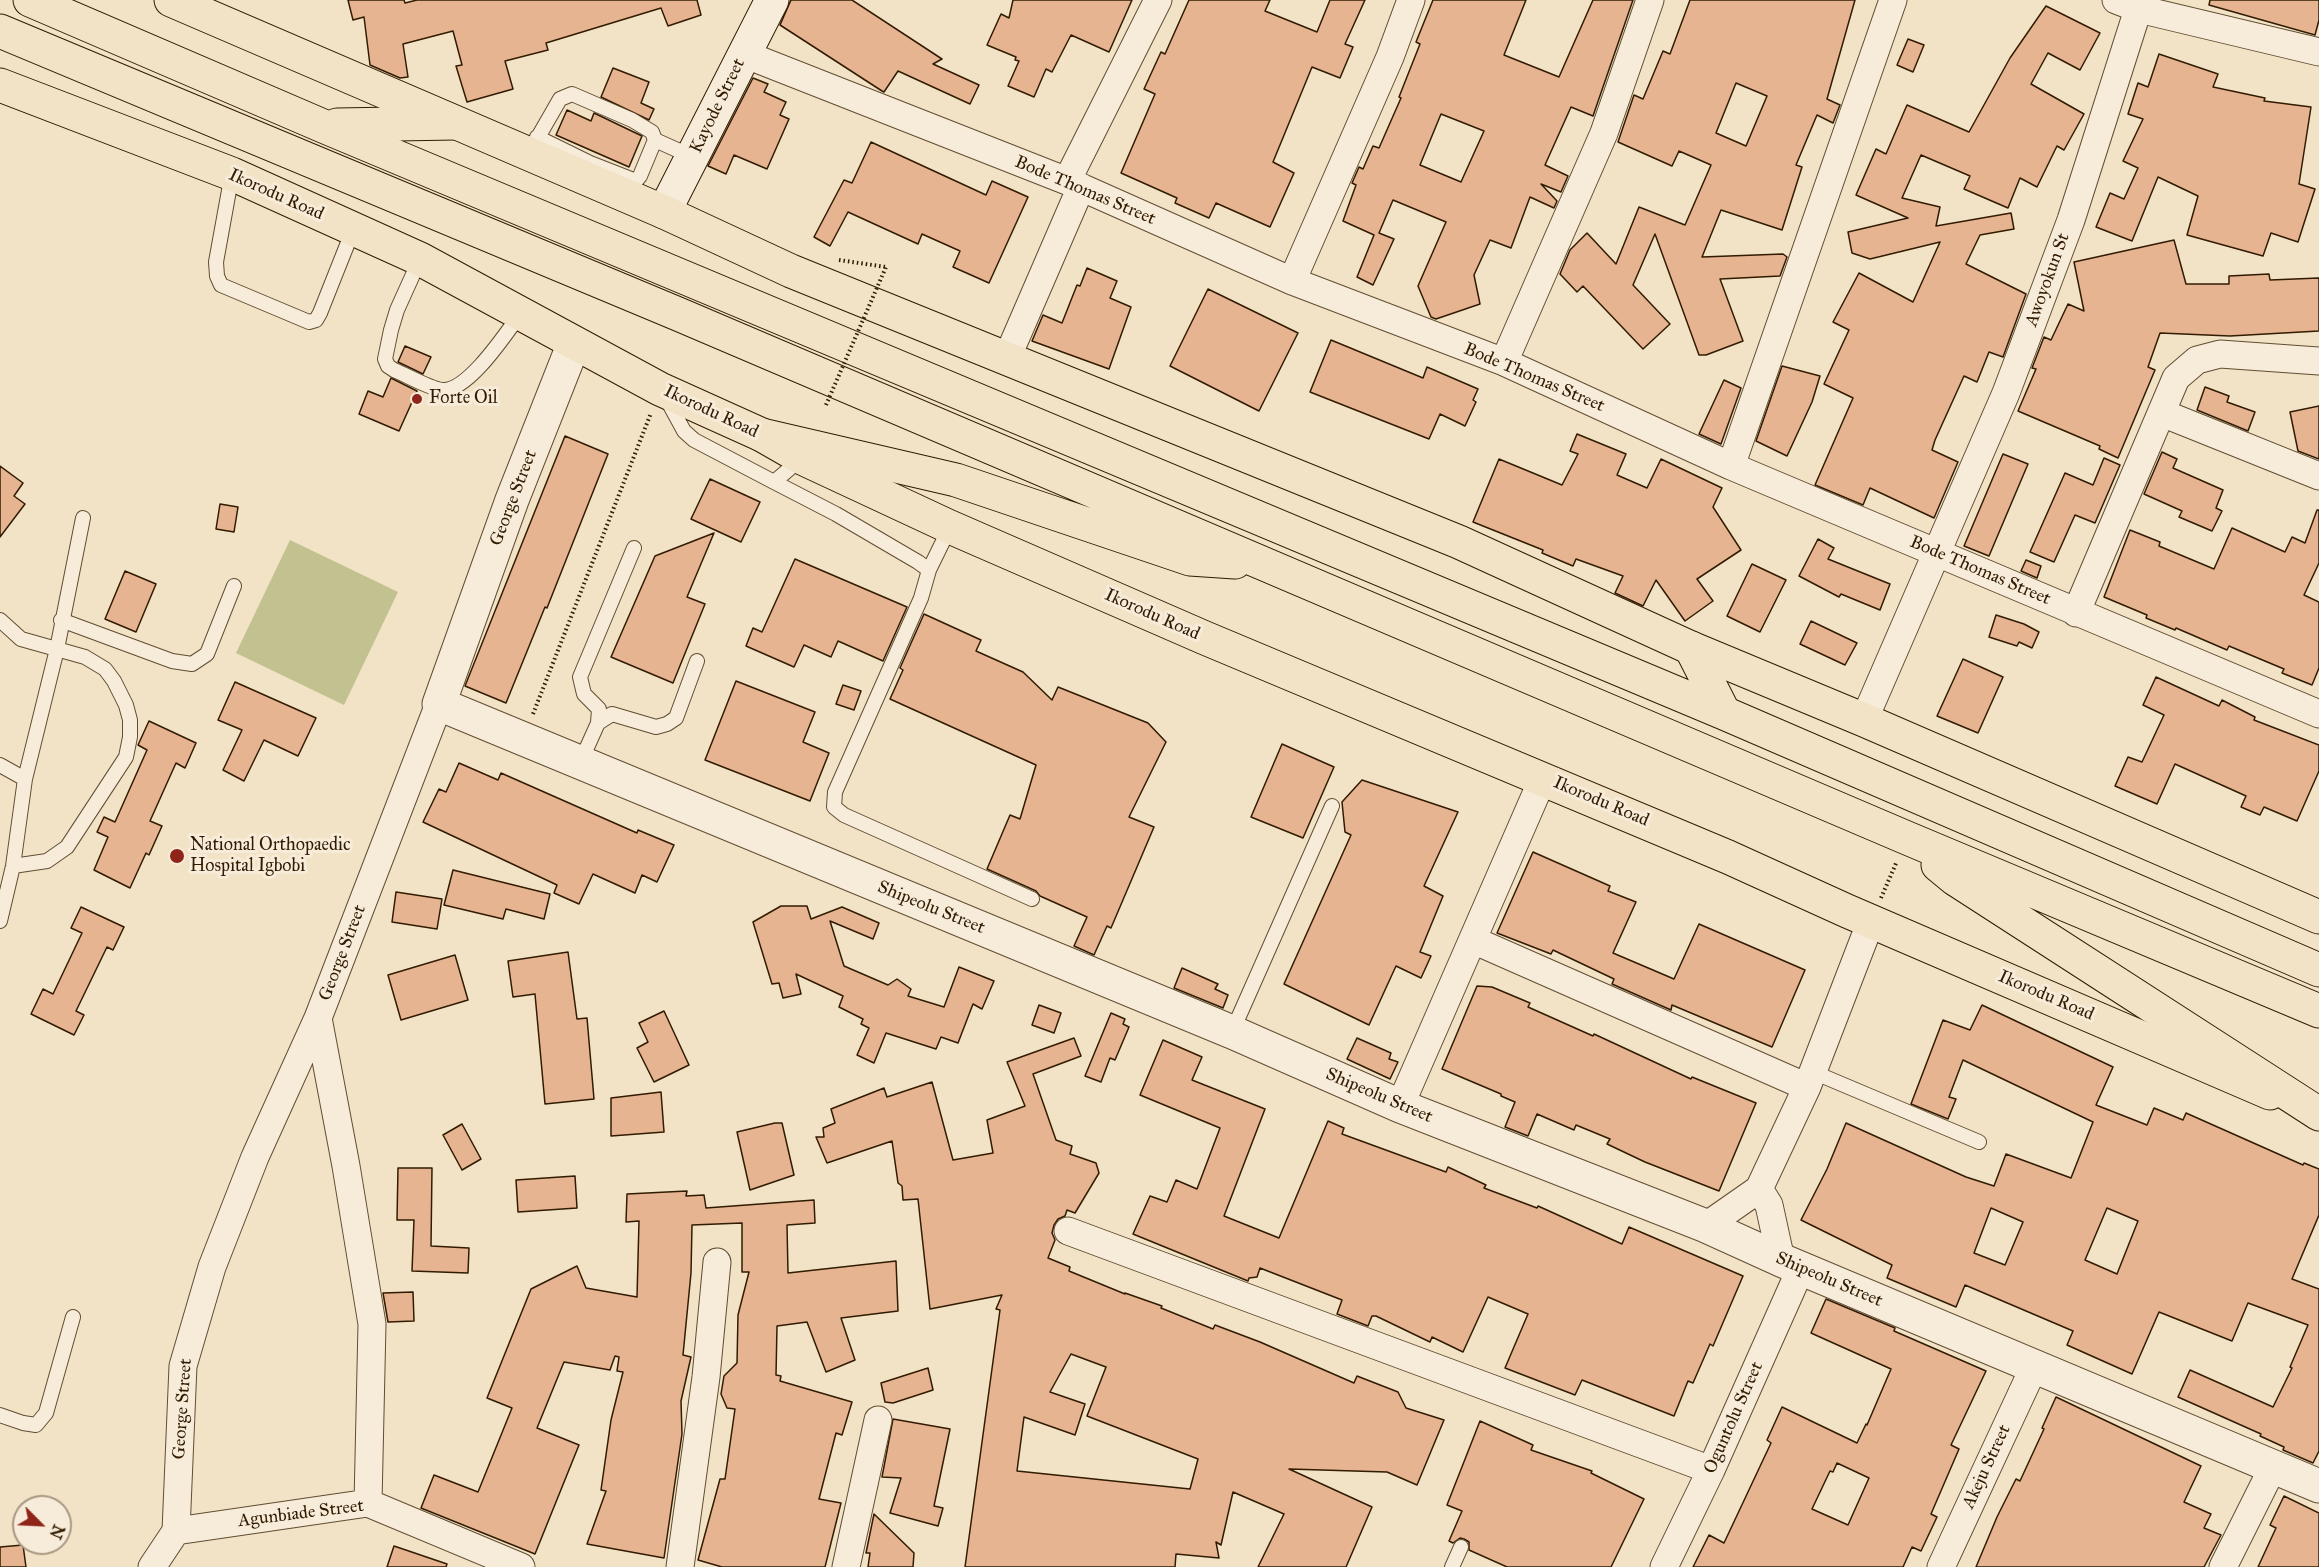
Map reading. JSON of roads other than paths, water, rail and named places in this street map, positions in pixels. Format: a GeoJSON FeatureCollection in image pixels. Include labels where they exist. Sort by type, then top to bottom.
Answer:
{"type":"FeatureCollection","features":[{"type":"Feature","properties":{"kind":"main road"},"geometry":{"type":"LineString","coordinates":[[30,0],[323,126],[1724,713],[2319,970]]}},
{"type":"Feature","properties":{"kind":"main road"},"geometry":{"type":"LineString","coordinates":[[171,0],[455,123],[533,145],[597,185],[664,212],[791,271],[1459,542],[1691,648],[1864,720],[2319,917]]}},
{"type":"Feature","properties":{"kind":"main road"},"geometry":{"type":"LineString","coordinates":[[0,31],[656,305],[1261,564],[2319,1011]]}},
{"type":"Feature","properties":{"kind":"main road","name":"Ikorodu Road"},"geometry":{"type":"LineString","coordinates":[[0,85],[232,174],[420,259],[660,389],[762,435],[802,458],[950,527],[1205,638],[1543,778],[2319,1114]]}},
{"type":"Feature","properties":{"kind":"main road"},"geometry":{"type":"LineString","coordinates":[[323,126],[455,123]]}},
{"type":"Feature","properties":{"kind":"main road"},"geometry":{"type":"LineString","coordinates":[[762,435],[956,480],[1190,559],[1261,564]]}},
{"type":"Feature","properties":{"kind":"main road"},"geometry":{"type":"LineString","coordinates":[[1691,648],[1724,713]]}},
{"type":"Feature","properties":{"kind":"main road"},"geometry":{"type":"LineString","coordinates":[[1907,838],[1955,879],[2319,1114]]}},
{"type":"Feature","properties":{"kind":"street","name":"Kayode Street"},"geometry":{"type":"LineString","coordinates":[[664,212],[772,0]]}},
{"type":"Feature","properties":{"kind":"street"},"geometry":{"type":"LineString","coordinates":[[1007,358],[1074,184],[1158,0]]}},
{"type":"Feature","properties":{"kind":"street"},"geometry":{"type":"LineString","coordinates":[[1292,281],[1412,0]]}},
{"type":"Feature","properties":{"kind":"street"},"geometry":{"type":"LineString","coordinates":[[1504,362],[1604,133],[1650,0]]}},
{"type":"Feature","properties":{"kind":"street"},"geometry":{"type":"LineString","coordinates":[[1731,466],[1893,0]]}},
{"type":"Feature","properties":{"kind":"street"},"geometry":{"type":"LineString","coordinates":[[2132,3],[2319,52]]}},
{"type":"Feature","properties":{"kind":"street","name":"Awoyokun St"},"geometry":{"type":"LineString","coordinates":[[1864,720],[2006,393],[2071,220],[2132,3]]}},
{"type":"Feature","properties":{"kind":"street","name":"Bode Thomas Street"},"geometry":{"type":"LineString","coordinates":[[744,54],[1074,184],[1292,281],[1504,362],[1731,466],[2319,714]]}},
{"type":"Feature","properties":{"kind":"street","name":"George Street"},"geometry":{"type":"LineString","coordinates":[[176,1531],[183,1366],[212,1267],[255,1157],[318,1018],[439,704],[512,500],[574,343]]}},
{"type":"Feature","properties":{"kind":"street"},"geometry":{"type":"LineString","coordinates":[[2076,613],[2176,378],[2197,360],[2220,354],[2319,362]]}},
{"type":"Feature","properties":{"kind":"street"},"geometry":{"type":"LineString","coordinates":[[2162,413],[2319,476]]}},
{"type":"Feature","properties":{"kind":"street","name":"Shipeolu Street"},"geometry":{"type":"LineString","coordinates":[[439,704],[1232,1032],[1400,1106],[1706,1226],[2319,1486]]}},
{"type":"Feature","properties":{"kind":"street"},"geometry":{"type":"LineString","coordinates":[[1400,1106],[1543,778]]}},
{"type":"Feature","properties":{"kind":"street"},"geometry":{"type":"LineString","coordinates":[[1706,1226],[1760,1189],[1810,1079],[1871,921]]}},
{"type":"Feature","properties":{"kind":"street"},"geometry":{"type":"LineString","coordinates":[[1473,940],[1810,1079]]}},
{"type":"Feature","properties":{"kind":"street"},"geometry":{"type":"LineString","coordinates":[[318,1018],[346,1166],[372,1324],[368,1503]]}},
{"type":"Feature","properties":{"kind":"street"},"geometry":{"type":"LineString","coordinates":[[1760,1189],[1769,1205],[1791,1264]]}},
{"type":"Feature","properties":{"kind":"street"},"geometry":{"type":"LineString","coordinates":[[1068,1231],[1711,1470]]}},
{"type":"Feature","properties":{"kind":"street"},"geometry":{"type":"LineString","coordinates":[[680,1567],[706,1377],[717,1262]]}},
{"type":"Feature","properties":{"kind":"street","name":"Oguntolu Street"},"geometry":{"type":"LineString","coordinates":[[1664,1567],[1711,1470],[1791,1264]]}},
{"type":"Feature","properties":{"kind":"street","name":"Akeju Street"},"geometry":{"type":"LineString","coordinates":[[1941,1567],[2034,1367]]}},
{"type":"Feature","properties":{"kind":"street"},"geometry":{"type":"LineString","coordinates":[[846,1567],[878,1420]]}},
{"type":"Feature","properties":{"kind":"street"},"geometry":{"type":"LineString","coordinates":[[2223,1567],[2273,1467]]}},
{"type":"Feature","properties":{"kind":"street","name":"Agunbiade Street"},"geometry":{"type":"LineString","coordinates":[[176,1531],[368,1503],[521,1567]]}},
{"type":"Feature","properties":{"kind":"street"},"geometry":{"type":"LineString","coordinates":[[152,1567],[176,1531]]}},
{"type":"Feature","properties":{"kind":"lane"},"geometry":{"type":"LineString","coordinates":[[572,94],[632,120],[652,132],[655,140],[636,181],[590,163],[533,145],[560,99],[572,94]]}},
{"type":"Feature","properties":{"kind":"lane"},"geometry":{"type":"LineString","coordinates":[[655,140],[693,157]]}},
{"type":"Feature","properties":{"kind":"lane"},"geometry":{"type":"LineString","coordinates":[[232,174],[216,262],[217,276],[221,285],[309,322],[316,320],[353,230]]}},
{"type":"Feature","properties":{"kind":"lane"},"geometry":{"type":"LineString","coordinates":[[420,259],[397,310],[391,330],[385,359],[388,366],[394,370],[443,390],[452,388],[466,379],[492,352],[521,313]]}},
{"type":"Feature","properties":{"kind":"lane"},"geometry":{"type":"LineString","coordinates":[[660,389],[684,431],[694,440],[836,514],[928,570]]}},
{"type":"Feature","properties":{"kind":"lane"},"geometry":{"type":"LineString","coordinates":[[774,482],[802,458]]}},
{"type":"Feature","properties":{"kind":"lane"},"geometry":{"type":"LineString","coordinates":[[0,921],[13,866],[25,779],[57,649],[82,518]]}},
{"type":"Feature","properties":{"kind":"lane"},"geometry":{"type":"LineString","coordinates":[[950,527],[928,570],[921,598],[835,792],[834,807],[844,815],[1032,899]]}},
{"type":"Feature","properties":{"kind":"lane"},"geometry":{"type":"LineString","coordinates":[[580,763],[598,723],[599,709],[584,694],[580,677],[634,548]]}},
{"type":"Feature","properties":{"kind":"lane"},"geometry":{"type":"LineString","coordinates":[[61,620],[172,661],[192,664],[207,654],[234,586]]}},
{"type":"Feature","properties":{"kind":"lane"},"geometry":{"type":"LineString","coordinates":[[0,620],[21,639],[85,657],[105,669],[126,705],[130,720],[130,737],[126,757],[67,847],[47,861],[13,866]]}},
{"type":"Feature","properties":{"kind":"lane"},"geometry":{"type":"LineString","coordinates":[[598,723],[612,714],[656,727],[668,724],[676,718],[697,662]]}},
{"type":"Feature","properties":{"kind":"lane"},"geometry":{"type":"LineString","coordinates":[[0,765],[25,779]]}},
{"type":"Feature","properties":{"kind":"lane"},"geometry":{"type":"LineString","coordinates":[[1232,1032],[1332,806]]}},
{"type":"Feature","properties":{"kind":"lane"},"geometry":{"type":"LineString","coordinates":[[1810,1079],[1979,1142]]}},
{"type":"Feature","properties":{"kind":"lane"},"geometry":{"type":"LineString","coordinates":[[0,1415],[36,1425],[46,1413],[73,1317]]}},
{"type":"Feature","properties":{"kind":"lane"},"geometry":{"type":"LineString","coordinates":[[1452,1567],[1461,1547]]}},
{"type":"Feature","properties":{"kind":"place","name":"Forte Oil"},"geometry":{"type":"Point","coordinates":[417,399]}},
{"type":"Feature","properties":{"kind":"place","name":"National Orthopaedic Hospital Igbobi"},"geometry":{"type":"Point","coordinates":[177,856]}}]}
